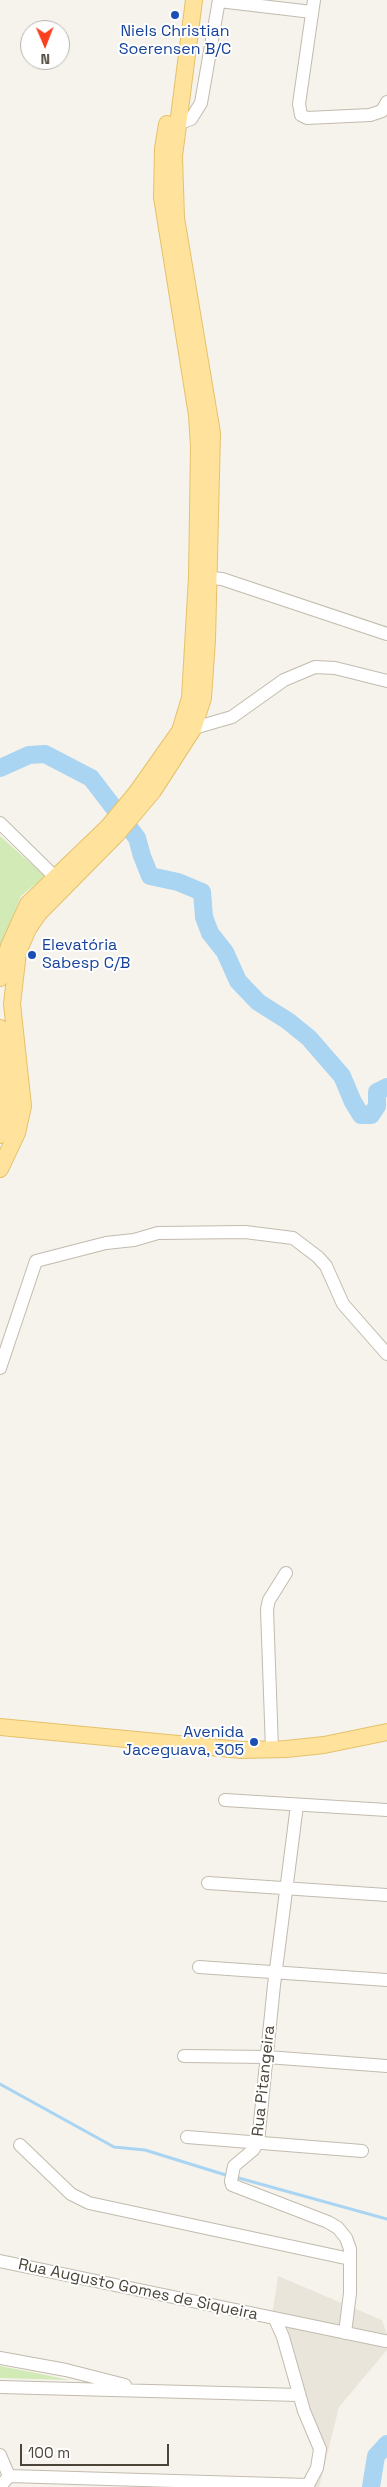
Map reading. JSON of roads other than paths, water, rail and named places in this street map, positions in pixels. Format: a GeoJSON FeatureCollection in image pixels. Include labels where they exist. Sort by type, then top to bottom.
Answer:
{"type":"FeatureCollection","features":[{"type":"Feature","properties":{"kind":"main road"},"geometry":{"type":"LineString","coordinates":[[183,0],[163,149],[162,177],[165,224],[197,415],[203,577]]}},
{"type":"Feature","properties":{"kind":"main road"},"geometry":{"type":"LineString","coordinates":[[39,913],[110,836],[134,805],[163,758],[187,730],[203,577],[212,432],[176,218],[174,156],[194,0]]}},
{"type":"Feature","properties":{"kind":"main road"},"geometry":{"type":"LineString","coordinates":[[0,978],[18,922],[28,904],[55,877],[66,876],[110,836]]}},
{"type":"Feature","properties":{"kind":"main road"},"geometry":{"type":"LineString","coordinates":[[0,1169],[17,1133],[23,1106],[12,1004],[18,952],[28,930],[56,884],[55,877]]}},
{"type":"Feature","properties":{"kind":"main road"},"geometry":{"type":"LineString","coordinates":[[0,1028],[7,1107],[0,1135]]}},
{"type":"Feature","properties":{"kind":"main road"},"geometry":{"type":"LineString","coordinates":[[0,1727],[241,1750],[272,1750],[324,1745],[387,1732]]}},
{"type":"Feature","properties":{"kind":"street"},"geometry":{"type":"LineString","coordinates":[[177,124],[191,119],[196,114],[201,103],[219,1],[313,6],[298,104],[298,112],[307,118],[370,115],[382,111],[387,102]]}},
{"type":"Feature","properties":{"kind":"street"},"geometry":{"type":"LineString","coordinates":[[203,577],[387,634]]}},
{"type":"Feature","properties":{"kind":"street"},"geometry":{"type":"LineString","coordinates":[[187,730],[232,716],[284,680],[315,667],[335,668],[387,681]]}},
{"type":"Feature","properties":{"kind":"street"},"geometry":{"type":"LineString","coordinates":[[0,823],[55,877]]}},
{"type":"Feature","properties":{"kind":"street"},"geometry":{"type":"LineString","coordinates":[[0,1368],[36,1261],[106,1243],[134,1240],[158,1232],[245,1232],[292,1238],[318,1257],[326,1266],[344,1304],[387,1354]]}},
{"type":"Feature","properties":{"kind":"street"},"geometry":{"type":"LineString","coordinates":[[272,1750],[266,1609],[269,1600],[286,1573]]}},
{"type":"Feature","properties":{"kind":"street"},"geometry":{"type":"LineString","coordinates":[[225,1800],[297,1806],[387,1810]]}},
{"type":"Feature","properties":{"kind":"street","name":"Rua Pitangeira"},"geometry":{"type":"LineString","coordinates":[[297,1806],[275,1973],[258,2142],[253,2150],[234,2166],[231,2181],[232,2185],[328,2222],[338,2228],[346,2238],[350,2249],[350,2293],[345,2333]]}},
{"type":"Feature","properties":{"kind":"street"},"geometry":{"type":"LineString","coordinates":[[208,1884],[387,1895]]}},
{"type":"Feature","properties":{"kind":"street"},"geometry":{"type":"LineString","coordinates":[[199,1967],[387,1980]]}},
{"type":"Feature","properties":{"kind":"street"},"geometry":{"type":"LineString","coordinates":[[184,2056],[267,2057],[387,2066]]}},
{"type":"Feature","properties":{"kind":"street"},"geometry":{"type":"LineString","coordinates":[[187,2137],[362,2151]]}},
{"type":"Feature","properties":{"kind":"street"},"geometry":{"type":"LineString","coordinates":[[20,2145],[71,2194],[89,2203],[350,2259]]}},
{"type":"Feature","properties":{"kind":"street","name":"Rua Augusto Gomes de Siqueira"},"geometry":{"type":"LineString","coordinates":[[0,2261],[385,2341]]}},
{"type":"Feature","properties":{"kind":"street","name":"Rua Augusto Gomes de Siqueira"},"geometry":{"type":"LineString","coordinates":[[276,2319],[299,2395],[320,2449],[320,2459],[308,2486]]}},
{"type":"Feature","properties":{"kind":"street"},"geometry":{"type":"LineString","coordinates":[[0,2358],[66,2370],[146,2390]]}},
{"type":"Feature","properties":{"kind":"street"},"geometry":{"type":"LineString","coordinates":[[0,2387],[299,2395]]}},
{"type":"Feature","properties":{"kind":"street"},"geometry":{"type":"LineString","coordinates":[[0,2455],[9,2476]]}},
{"type":"Feature","properties":{"kind":"street"},"geometry":{"type":"LineString","coordinates":[[9,2476],[308,2486]]}},
{"type":"Feature","properties":{"kind":"street"},"geometry":{"type":"LineString","coordinates":[[0,2487],[9,2476]]}},
{"type":"Feature","properties":{"kind":"waterway"},"geometry":{"type":"LineString","coordinates":[[0,768],[29,755],[45,754],[91,778],[137,838],[150,876],[178,882],[202,892],[204,917],[210,933],[225,952],[238,981],[258,1002],[288,1021],[309,1038],[342,1076],[361,1115],[371,1115],[377,1106],[377,1092],[387,1087]]}},
{"type":"Feature","properties":{"kind":"waterway"},"geometry":{"type":"LineString","coordinates":[[0,2084],[114,2147],[145,2150],[229,2176]]}},
{"type":"Feature","properties":{"kind":"waterway"},"geometry":{"type":"LineString","coordinates":[[235,2177],[387,2219]]}},
{"type":"Feature","properties":{"kind":"waterway"},"geometry":{"type":"LineString","coordinates":[[371,2487],[376,2456],[387,2444]]}},
{"type":"Feature","properties":{"kind":"place","name":"Niels Christian Soerensen B/C"},"geometry":{"type":"Point","coordinates":[175,15]}},
{"type":"Feature","properties":{"kind":"place","name":"Elevatória Sabesp C/B"},"geometry":{"type":"Point","coordinates":[32,955]}},
{"type":"Feature","properties":{"kind":"place","name":"Avenida Jaceguava, 305"},"geometry":{"type":"Point","coordinates":[254,1742]}}]}
